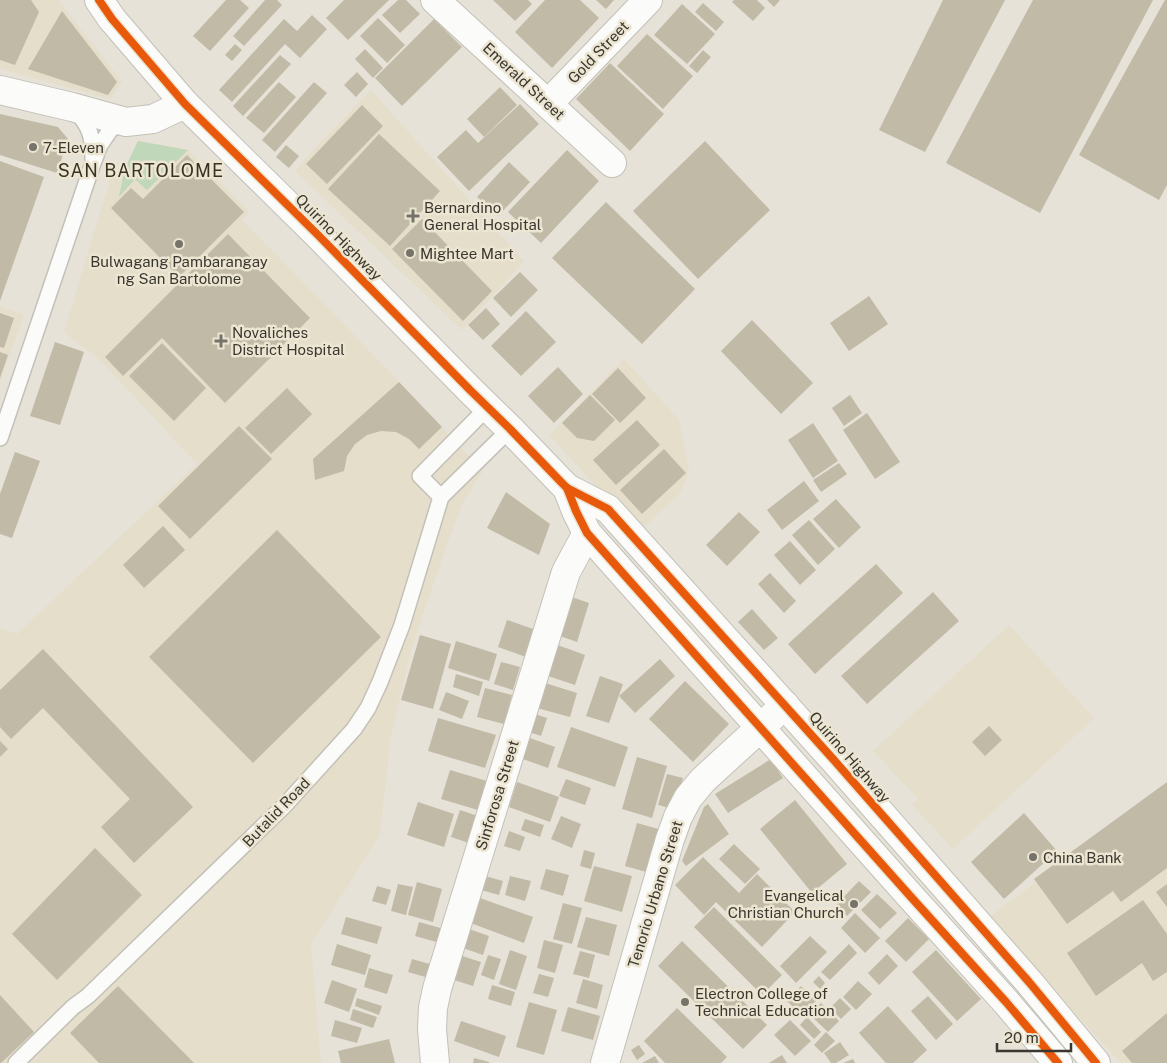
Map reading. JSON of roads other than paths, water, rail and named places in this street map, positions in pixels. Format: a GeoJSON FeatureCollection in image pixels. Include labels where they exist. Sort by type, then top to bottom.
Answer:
{"type":"FeatureCollection","features":[{"type":"Feature","properties":{"kind":"main road","name":"Quirino Highway"},"geometry":{"type":"LineString","coordinates":[[99,0],[112,19],[185,104],[298,215],[567,488],[608,509],[833,759],[1029,982],[1096,1063]]}},
{"type":"Feature","properties":{"kind":"main road","name":"Emerald Street"},"geometry":{"type":"LineString","coordinates":[[436,0],[612,163]]}},
{"type":"Feature","properties":{"kind":"main road","name":"Gold Street"},"geometry":{"type":"LineString","coordinates":[[548,104],[648,0]]}},
{"type":"Feature","properties":{"kind":"main road"},"geometry":{"type":"LineString","coordinates":[[0,90],[126,122],[152,119],[185,104]]}},
{"type":"Feature","properties":{"kind":"main road","name":"Quirino Highway"},"geometry":{"type":"LineString","coordinates":[[567,488],[586,533],[984,977],[1058,1063]]}},
{"type":"Feature","properties":{"kind":"main road","name":"Sinforosa Street"},"geometry":{"type":"LineString","coordinates":[[435,1063],[432,1029],[433,1008],[437,990],[566,572],[586,533]]}},
{"type":"Feature","properties":{"kind":"main road","name":"Tenorio Urbano Street"},"geometry":{"type":"LineString","coordinates":[[608,1061],[670,839],[678,817],[688,798],[703,780],[785,705]]}},
{"type":"Feature","properties":{"kind":"main road"},"geometry":{"type":"LineString","coordinates":[[808,782],[833,759]]}},
{"type":"Feature","properties":{"kind":"main road"},"geometry":{"type":"LineString","coordinates":[[911,897],[934,875]]}},
{"type":"Feature","properties":{"kind":"main road"},"geometry":{"type":"LineString","coordinates":[[984,977],[1006,957]]}},
{"type":"Feature","properties":{"kind":"lane"},"geometry":{"type":"LineString","coordinates":[[72,107],[85,121],[93,143],[93,163]]}},
{"type":"Feature","properties":{"kind":"lane"},"geometry":{"type":"LineString","coordinates":[[0,438],[100,145],[111,129],[126,122]]}},
{"type":"Feature","properties":{"kind":"lane"},"geometry":{"type":"LineString","coordinates":[[441,497],[420,476],[488,407]]}},
{"type":"Feature","properties":{"kind":"lane","name":"Butalid Road"},"geometry":{"type":"LineString","coordinates":[[16,1063],[272,818],[354,729],[368,708],[380,682],[402,625],[441,497],[510,429]]}},
{"type":"Feature","properties":{"kind":"place","name":"7-Eleven"},"geometry":{"type":"Point","coordinates":[33,147]}},
{"type":"Feature","properties":{"kind":"place","name":"Bernardino General Hospital"},"geometry":{"type":"Point","coordinates":[413,216]}},
{"type":"Feature","properties":{"kind":"place","name":"Bulwagang Pambarangay ng San Bartolome"},"geometry":{"type":"Point","coordinates":[179,244]}},
{"type":"Feature","properties":{"kind":"place","name":"Mightee Mart"},"geometry":{"type":"Point","coordinates":[410,253]}},
{"type":"Feature","properties":{"kind":"place","name":"Novaliches District Hospital"},"geometry":{"type":"Point","coordinates":[221,341]}},
{"type":"Feature","properties":{"kind":"place","name":"China Bank"},"geometry":{"type":"Point","coordinates":[1033,857]}},
{"type":"Feature","properties":{"kind":"place","name":"Evangelical Christian Church"},"geometry":{"type":"Point","coordinates":[854,904]}},
{"type":"Feature","properties":{"kind":"place","name":"Electron College of Technical Education"},"geometry":{"type":"Point","coordinates":[685,1002]}},
{"type":"Feature","properties":{"kind":"district","name":"SAN BARTOLOME"},"geometry":{"type":"Point","coordinates":[141,170]}}]}
